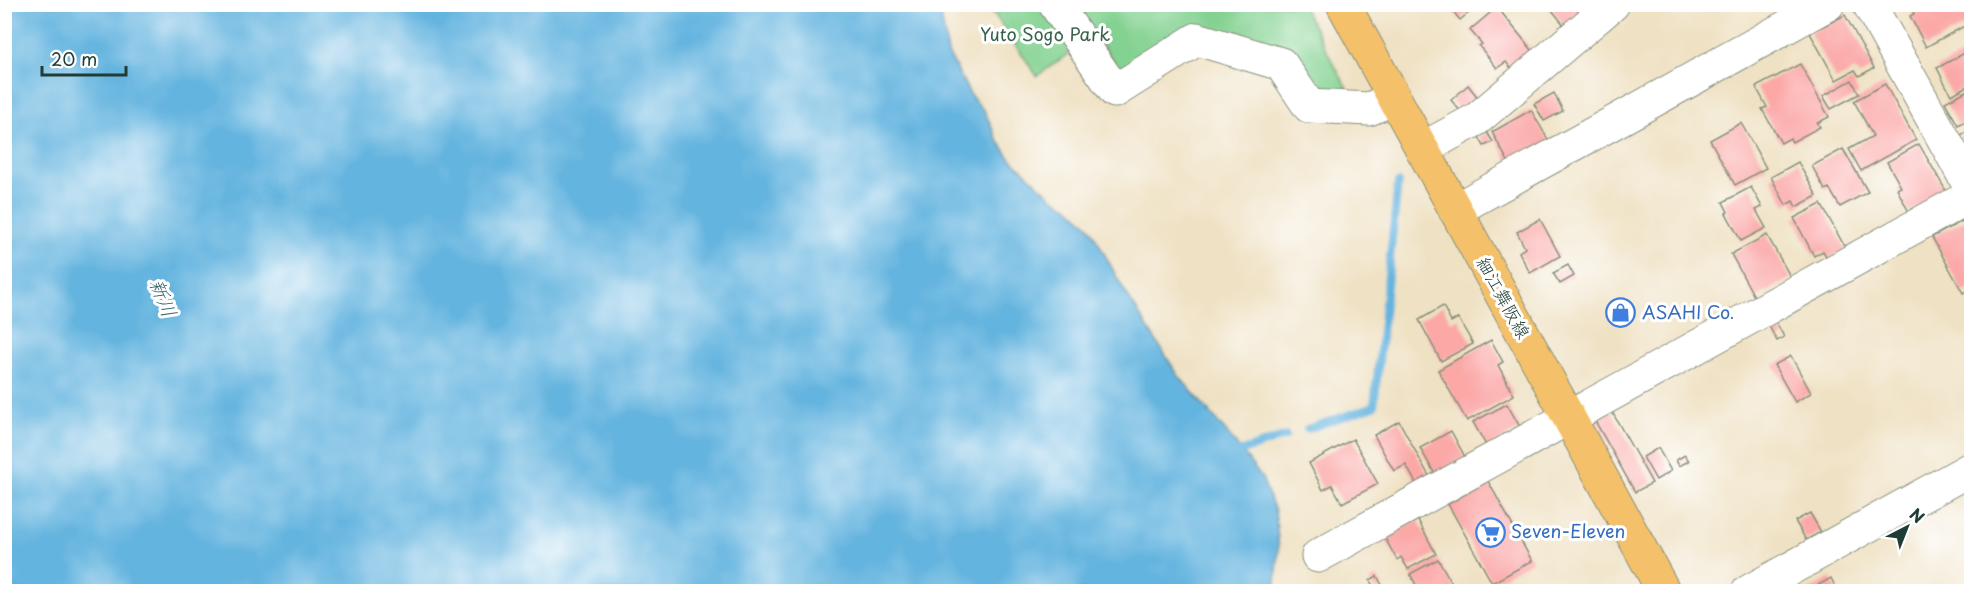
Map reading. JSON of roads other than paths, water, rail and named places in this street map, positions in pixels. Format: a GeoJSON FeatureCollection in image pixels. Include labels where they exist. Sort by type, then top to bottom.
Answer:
{"type":"FeatureCollection","features":[{"type":"Feature","properties":{"kind":"main road","name":"細江舞阪線"},"geometry":{"type":"LineString","coordinates":[[1343,4],[1664,591]]}},
{"type":"Feature","properties":{"kind":"street"},"geometry":{"type":"LineString","coordinates":[[1055,4],[1115,91],[1197,39],[1281,63],[1309,106],[1369,109],[1394,98]]}},
{"type":"Feature","properties":{"kind":"street"},"geometry":{"type":"LineString","coordinates":[[1422,149],[1477,119],[1613,4]]}},
{"type":"Feature","properties":{"kind":"street"},"geometry":{"type":"LineString","coordinates":[[1455,210],[1828,4]]}},
{"type":"Feature","properties":{"kind":"street"},"geometry":{"type":"LineString","coordinates":[[1869,4],[1971,190]]}},
{"type":"Feature","properties":{"kind":"street"},"geometry":{"type":"LineString","coordinates":[[1318,556],[1971,195]]}},
{"type":"Feature","properties":{"kind":"street"},"geometry":{"type":"LineString","coordinates":[[1748,591],[1971,468]]}},
{"type":"Feature","properties":{"kind":"water","name":"新川"},"geometry":{"type":"Polygon","coordinates":[[[4,5],[939,5],[948,53],[971,96],[985,112],[997,139],[1010,158],[1053,198],[1068,206],[1090,227],[1125,292],[1178,375],[1262,478],[1275,511],[1279,549],[1275,591],[5,591],[4,5]]]}},
{"type":"Feature","properties":{"kind":"waterway"},"geometry":{"type":"LineString","coordinates":[[1307,429],[1374,406],[1398,183]]}},
{"type":"Feature","properties":{"kind":"waterway"},"geometry":{"type":"LineString","coordinates":[[1242,451],[1286,436]]}},
{"type":"Feature","properties":{"kind":"place","name":"ASAHI Co."},"geometry":{"type":"Point","coordinates":[1621,313]}},
{"type":"Feature","properties":{"kind":"place","name":"Seven-Eleven"},"geometry":{"type":"Point","coordinates":[1490,532]}},
{"type":"Feature","properties":{"kind":"park label","name":"Yuto Sogo Park"},"geometry":{"type":"Point","coordinates":[1045,35]}}]}
